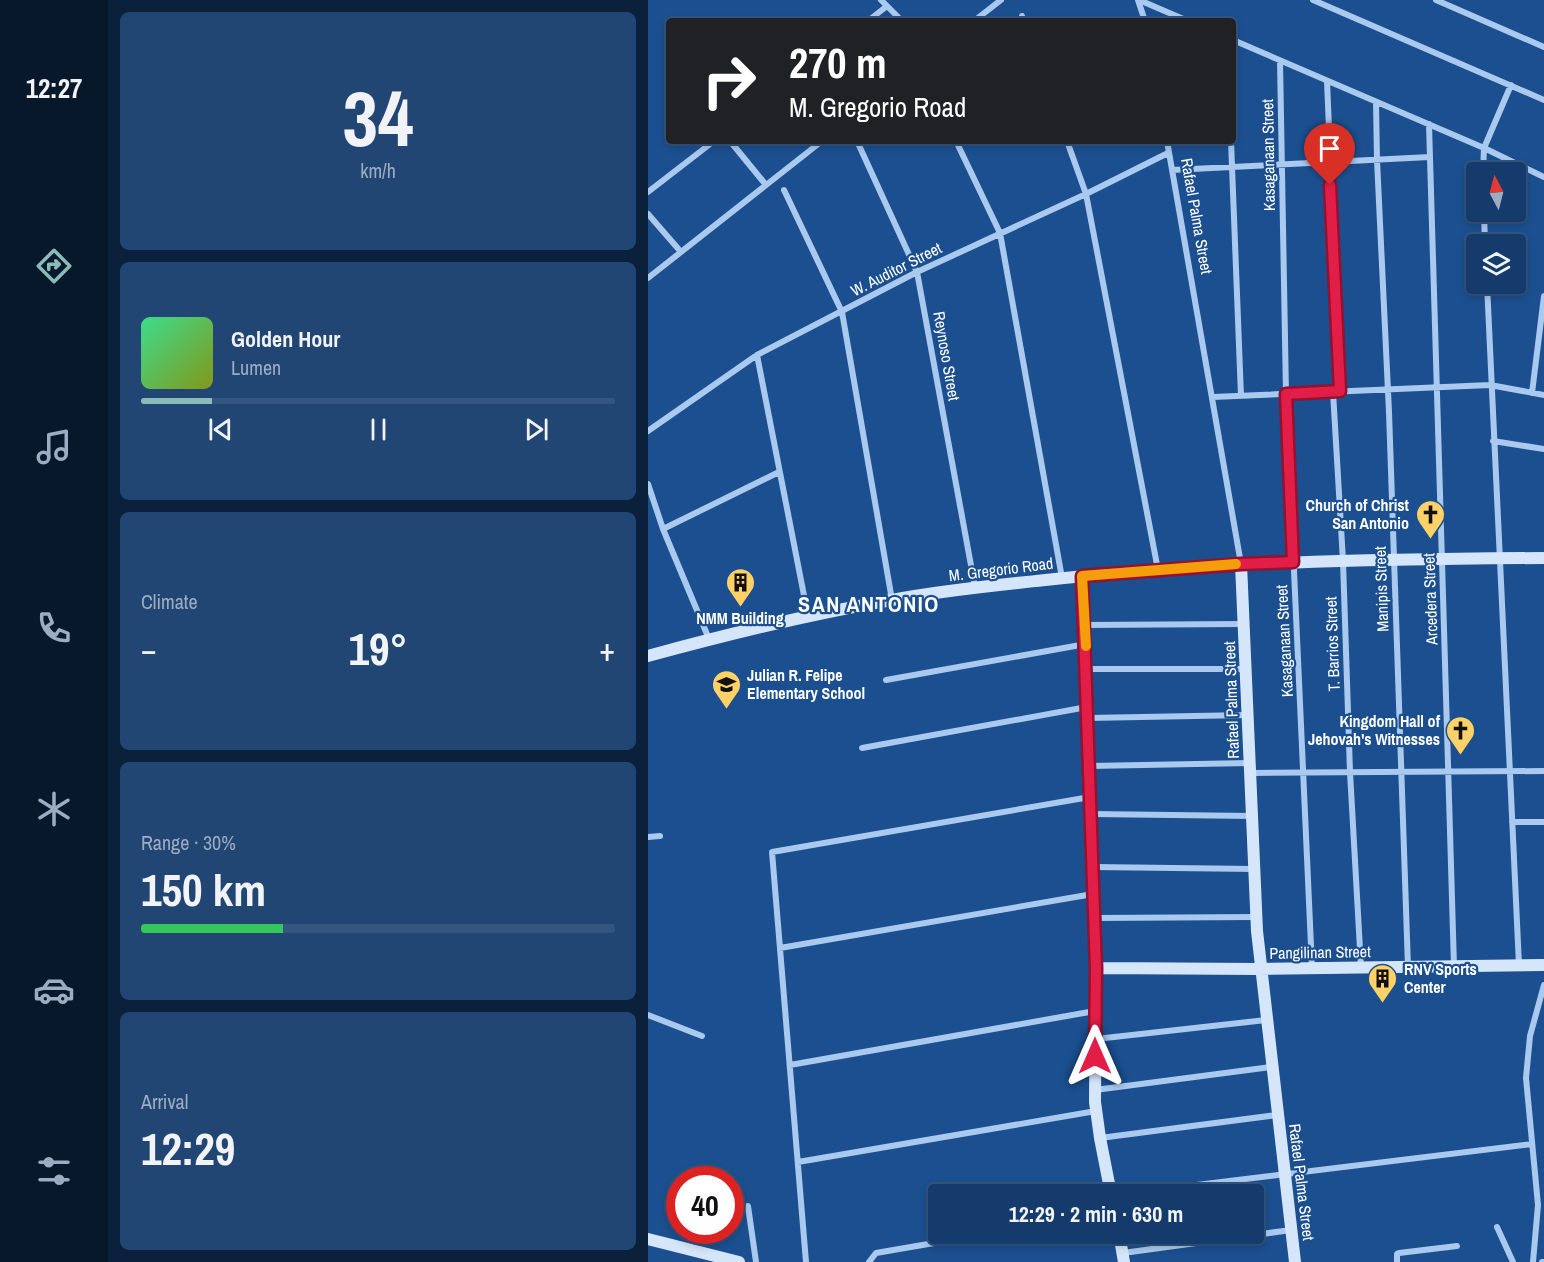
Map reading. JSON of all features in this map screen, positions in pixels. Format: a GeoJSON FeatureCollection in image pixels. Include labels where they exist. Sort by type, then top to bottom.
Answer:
{"type":"FeatureCollection","features":[{"type":"Feature","properties":{"kind":"street"},"geometry":{"type":"LineString","coordinates":[[881,0],[899,18]]}},
{"type":"Feature","properties":{"kind":"street"},"geometry":{"type":"LineString","coordinates":[[978,18],[1001,0]]}},
{"type":"Feature","properties":{"kind":"street"},"geometry":{"type":"LineString","coordinates":[[1139,0],[1144,18]]}},
{"type":"Feature","properties":{"kind":"street"},"geometry":{"type":"LineString","coordinates":[[1139,0],[1181,18]]}},
{"type":"Feature","properties":{"kind":"street"},"geometry":{"type":"LineString","coordinates":[[1313,0],[1544,100]]}},
{"type":"Feature","properties":{"kind":"street"},"geometry":{"type":"LineString","coordinates":[[1436,0],[1544,48]]}},
{"type":"Feature","properties":{"kind":"street"},"geometry":{"type":"LineString","coordinates":[[872,18],[887,6]]}},
{"type":"Feature","properties":{"kind":"street"},"geometry":{"type":"LineString","coordinates":[[1236,41],[1484,148],[1544,177]]}},
{"type":"Feature","properties":{"kind":"street","name":"Kasaganaan Street"},"geometry":{"type":"LineString","coordinates":[[1280,61],[1286,394],[1312,968]]}},
{"type":"Feature","properties":{"kind":"street"},"geometry":{"type":"LineString","coordinates":[[1327,81],[1340,391]]}},
{"type":"Feature","properties":{"kind":"street"},"geometry":{"type":"LineString","coordinates":[[1483,162],[1484,148],[1511,85]]}},
{"type":"Feature","properties":{"kind":"street","name":"Manipis Street"},"geometry":{"type":"LineString","coordinates":[[1376,102],[1408,967]]}},
{"type":"Feature","properties":{"kind":"street","name":"Arcedera Street"},"geometry":{"type":"LineString","coordinates":[[1429,124],[1454,966]]}},
{"type":"Feature","properties":{"kind":"street"},"geometry":{"type":"LineString","coordinates":[[648,192],[710,144]]}},
{"type":"Feature","properties":{"kind":"street"},"geometry":{"type":"LineString","coordinates":[[732,144],[766,185]]}},
{"type":"Feature","properties":{"kind":"street"},"geometry":{"type":"LineString","coordinates":[[648,278],[818,144]]}},
{"type":"Feature","properties":{"kind":"street","name":"Reynoso Street"},"geometry":{"type":"LineString","coordinates":[[858,144],[917,272],[975,588]]}},
{"type":"Feature","properties":{"kind":"street"},"geometry":{"type":"LineString","coordinates":[[957,144],[1000,233],[1062,578]]}},
{"type":"Feature","properties":{"kind":"street"},"geometry":{"type":"LineString","coordinates":[[1068,144],[1086,194],[1158,570]]}},
{"type":"Feature","properties":{"kind":"street","name":"Rafael Palma Street"},"geometry":{"type":"LineString","coordinates":[[1167,144],[1241,564],[1260,969],[1295,1262]]}},
{"type":"Feature","properties":{"kind":"street"},"geometry":{"type":"LineString","coordinates":[[1231,144],[1241,396]]}},
{"type":"Feature","properties":{"kind":"street","name":"W. Auditor Street"},"geometry":{"type":"LineString","coordinates":[[648,431],[757,355],[917,272],[1086,194],[1168,153]]}},
{"type":"Feature","properties":{"kind":"street"},"geometry":{"type":"LineString","coordinates":[[1172,170],[1430,157]]}},
{"type":"Feature","properties":{"kind":"street"},"geometry":{"type":"LineString","coordinates":[[784,190],[842,312],[892,600]]}},
{"type":"Feature","properties":{"kind":"street"},"geometry":{"type":"LineString","coordinates":[[648,214],[681,252]]}},
{"type":"Feature","properties":{"kind":"street"},"geometry":{"type":"LineString","coordinates":[[1486,294],[1519,965]]}},
{"type":"Feature","properties":{"kind":"street"},"geometry":{"type":"LineString","coordinates":[[1532,393],[1544,296]]}},
{"type":"Feature","properties":{"kind":"street"},"geometry":{"type":"LineString","coordinates":[[757,355],[808,617]]}},
{"type":"Feature","properties":{"kind":"street"},"geometry":{"type":"LineString","coordinates":[[1213,397],[1490,384],[1544,394]]}},
{"type":"Feature","properties":{"kind":"street","name":"T. Barrios Street"},"geometry":{"type":"LineString","coordinates":[[1333,392],[1343,561],[1350,772],[1360,968]]}},
{"type":"Feature","properties":{"kind":"street"},"geometry":{"type":"LineString","coordinates":[[1493,441],[1544,449]]}},
{"type":"Feature","properties":{"kind":"street"},"geometry":{"type":"LineString","coordinates":[[663,529],[779,472]]}},
{"type":"Feature","properties":{"kind":"street"},"geometry":{"type":"LineString","coordinates":[[648,484],[663,529],[709,639]]}},
{"type":"Feature","properties":{"kind":"street","name":"M. Gregorio Road"},"geometry":{"type":"LineString","coordinates":[[648,656],[709,639],[892,600],[1062,578],[1241,564],[1544,558]]}},
{"type":"Feature","properties":{"kind":"street"},"geometry":{"type":"LineString","coordinates":[[1082,576],[1096,968],[1095,1090],[1100,1138],[1109,1184]]}},
{"type":"Feature","properties":{"kind":"street"},"geometry":{"type":"LineString","coordinates":[[1085,625],[1244,624]]}},
{"type":"Feature","properties":{"kind":"street"},"geometry":{"type":"LineString","coordinates":[[886,680],[1086,644]]}},
{"type":"Feature","properties":{"kind":"street"},"geometry":{"type":"LineString","coordinates":[[1086,669],[1246,669]]}},
{"type":"Feature","properties":{"kind":"street"},"geometry":{"type":"LineString","coordinates":[[862,748],[1088,713],[1248,715]]}},
{"type":"Feature","properties":{"kind":"street"},"geometry":{"type":"LineString","coordinates":[[1089,766],[1250,768],[1303,773],[1544,771]]}},
{"type":"Feature","properties":{"kind":"street"},"geometry":{"type":"LineString","coordinates":[[806,1262],[772,852],[1090,797]]}},
{"type":"Feature","properties":{"kind":"street"},"geometry":{"type":"LineString","coordinates":[[1090,814],[1252,816]]}},
{"type":"Feature","properties":{"kind":"street"},"geometry":{"type":"LineString","coordinates":[[1512,822],[1544,822]]}},
{"type":"Feature","properties":{"kind":"street"},"geometry":{"type":"LineString","coordinates":[[648,837],[660,836]]}},
{"type":"Feature","properties":{"kind":"street"},"geometry":{"type":"LineString","coordinates":[[1092,867],[1254,869]]}},
{"type":"Feature","properties":{"kind":"street"},"geometry":{"type":"LineString","coordinates":[[780,948],[1093,894]]}},
{"type":"Feature","properties":{"kind":"street"},"geometry":{"type":"LineString","coordinates":[[1094,918],[1256,916]]}},
{"type":"Feature","properties":{"kind":"street","name":"Pangilinan Street"},"geometry":{"type":"LineString","coordinates":[[1096,968],[1260,969],[1544,965]]}},
{"type":"Feature","properties":{"kind":"street"},"geometry":{"type":"LineString","coordinates":[[1533,1262],[1538,1205],[1526,1078],[1530,1036],[1544,985]]}},
{"type":"Feature","properties":{"kind":"street"},"geometry":{"type":"LineString","coordinates":[[790,1065],[1095,1011]]}},
{"type":"Feature","properties":{"kind":"street"},"geometry":{"type":"LineString","coordinates":[[648,1015],[702,1036]]}},
{"type":"Feature","properties":{"kind":"street"},"geometry":{"type":"LineString","coordinates":[[1095,1040],[1266,1020]]}},
{"type":"Feature","properties":{"kind":"street"},"geometry":{"type":"LineString","coordinates":[[1095,1090],[1271,1067]]}},
{"type":"Feature","properties":{"kind":"street"},"geometry":{"type":"LineString","coordinates":[[798,1162],[1096,1111]]}},
{"type":"Feature","properties":{"kind":"street"},"geometry":{"type":"LineString","coordinates":[[1100,1138],[1277,1115]]}},
{"type":"Feature","properties":{"kind":"street"},"geometry":{"type":"LineString","coordinates":[[1204,1184],[1532,1144]]}},
{"type":"Feature","properties":{"kind":"street"},"geometry":{"type":"LineString","coordinates":[[748,1206],[756,1262]]}},
{"type":"Feature","properties":{"kind":"street"},"geometry":{"type":"LineString","coordinates":[[1497,1227],[1513,1262]]}},
{"type":"Feature","properties":{"kind":"street"},"geometry":{"type":"LineString","coordinates":[[1123,1257],[1291,1230]]}},
{"type":"Feature","properties":{"kind":"street"},"geometry":{"type":"LineString","coordinates":[[648,1239],[739,1262]]}},
{"type":"Feature","properties":{"kind":"street"},"geometry":{"type":"LineString","coordinates":[[869,1262],[876,1253],[928,1244]]}},
{"type":"Feature","properties":{"kind":"street"},"geometry":{"type":"LineString","coordinates":[[1397,1262],[1399,1252],[1458,1246]]}},
{"type":"Feature","properties":{"kind":"slow traffic"},"geometry":{"type":"LineString","coordinates":[[1086,646],[1082,576],[1236,564]]}},
{"type":"Feature","properties":{"kind":"place","name":"Church of Christ San Antonio"},"geometry":{"type":"Point","coordinates":[1430,540]}},
{"type":"Feature","properties":{"kind":"place","name":"NMM Building"},"geometry":{"type":"Point","coordinates":[740,608]}},
{"type":"Feature","properties":{"kind":"place","name":"Julian R. Felipe Elementary School"},"geometry":{"type":"Point","coordinates":[726,710]}},
{"type":"Feature","properties":{"kind":"place","name":"Kingdom Hall of Jehovah's Witnesses"},"geometry":{"type":"Point","coordinates":[1461,756]}},
{"type":"Feature","properties":{"kind":"place","name":"RNV Sports Center"},"geometry":{"type":"Point","coordinates":[1383,1004]}},
{"type":"Feature","properties":{"kind":"district","name":"SAN ANTONIO"},"geometry":{"type":"Point","coordinates":[869,604]}},
{"type":"Feature","properties":{"kind":"route"},"geometry":{"type":"LineString","coordinates":[[1095,1056],[1096,968],[1082,576],[1293,562],[1286,394],[1340,391],[1330,185]]}}]}
